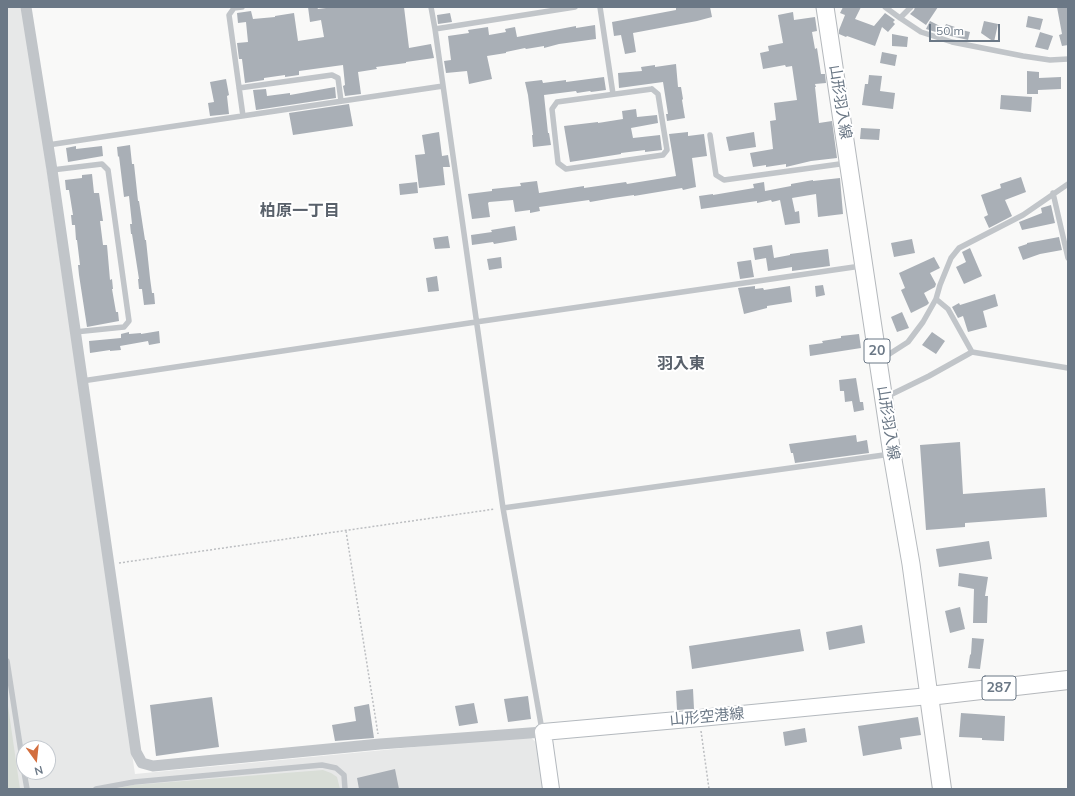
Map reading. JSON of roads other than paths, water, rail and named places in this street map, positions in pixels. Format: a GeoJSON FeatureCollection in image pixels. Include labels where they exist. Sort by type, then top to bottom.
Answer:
{"type":"FeatureCollection","features":[{"type":"Feature","properties":{"kind":"highway","name":"287"},"geometry":{"type":"LineString","coordinates":[[929,696],[1068,680]]}},
{"type":"Feature","properties":{"kind":"highway"},"geometry":{"type":"LineString","coordinates":[[929,696],[942,789]]}},
{"type":"Feature","properties":{"kind":"main road","name":"山形羽入線"},"geometry":{"type":"LineString","coordinates":[[825,7],[892,454],[911,564],[929,696]]}},
{"type":"Feature","properties":{"kind":"main road","name":"山形空港線"},"geometry":{"type":"LineString","coordinates":[[543,732],[929,696]]}},
{"type":"Feature","properties":{"kind":"main road"},"geometry":{"type":"LineString","coordinates":[[543,732],[551,789]]}},
{"type":"Feature","properties":{"kind":"street"},"geometry":{"type":"LineString","coordinates":[[26,7],[52,170],[136,752],[142,763],[153,766],[380,744],[543,732]]}},
{"type":"Feature","properties":{"kind":"lane"},"geometry":{"type":"LineString","coordinates":[[242,7],[234,8],[229,15],[243,116]]}},
{"type":"Feature","properties":{"kind":"lane"},"geometry":{"type":"LineString","coordinates":[[431,7],[503,508],[543,732]]}},
{"type":"Feature","properties":{"kind":"lane"},"geometry":{"type":"LineString","coordinates":[[435,29],[575,7]]}},
{"type":"Feature","properties":{"kind":"lane"},"geometry":{"type":"LineString","coordinates":[[600,7],[613,94]]}},
{"type":"Feature","properties":{"kind":"lane"},"geometry":{"type":"LineString","coordinates":[[885,7],[921,32],[952,42],[1022,56],[1050,60],[1068,59]]}},
{"type":"Feature","properties":{"kind":"lane"},"geometry":{"type":"LineString","coordinates":[[900,18],[911,7]]}},
{"type":"Feature","properties":{"kind":"lane"},"geometry":{"type":"LineString","coordinates":[[239,88],[332,75],[338,78],[341,101]]}},
{"type":"Feature","properties":{"kind":"lane"},"geometry":{"type":"LineString","coordinates":[[48,145],[443,86]]}},
{"type":"Feature","properties":{"kind":"lane"},"geometry":{"type":"LineString","coordinates":[[652,89],[658,94],[667,150],[663,155],[566,169],[558,163],[552,109],[557,102],[613,94],[652,89]]}},
{"type":"Feature","properties":{"kind":"lane"},"geometry":{"type":"LineString","coordinates":[[710,134],[716,175],[724,180],[849,162]]}},
{"type":"Feature","properties":{"kind":"lane"},"geometry":{"type":"LineString","coordinates":[[52,170],[102,164],[108,170],[109,177],[129,321],[124,326],[75,332]]}},
{"type":"Feature","properties":{"kind":"lane"},"geometry":{"type":"LineString","coordinates":[[878,361],[908,342],[923,322],[936,298],[951,258],[959,248],[1023,215],[1068,184]]}},
{"type":"Feature","properties":{"kind":"lane"},"geometry":{"type":"LineString","coordinates":[[1053,193],[1068,258]]}},
{"type":"Feature","properties":{"kind":"lane"},"geometry":{"type":"LineString","coordinates":[[82,382],[476,322],[865,266]]}},
{"type":"Feature","properties":{"kind":"lane"},"geometry":{"type":"LineString","coordinates":[[936,298],[948,309],[972,352]]}},
{"type":"Feature","properties":{"kind":"lane"},"geometry":{"type":"LineString","coordinates":[[884,398],[929,376],[972,352],[1068,368]]}},
{"type":"Feature","properties":{"kind":"lane"},"geometry":{"type":"LineString","coordinates":[[503,508],[892,454]]}},
{"type":"Feature","properties":{"kind":"lane"},"geometry":{"type":"LineString","coordinates":[[7,661],[19,740]]}},
{"type":"Feature","properties":{"kind":"lane"},"geometry":{"type":"LineString","coordinates":[[96,789],[134,782],[322,765],[336,768],[344,775],[345,789]]}},
{"type":"Feature","properties":{"kind":"district","name":"柏原一丁目"},"geometry":{"type":"Point","coordinates":[300,211]}},
{"type":"Feature","properties":{"kind":"district","name":"羽入東"},"geometry":{"type":"Point","coordinates":[681,364]}}]}
